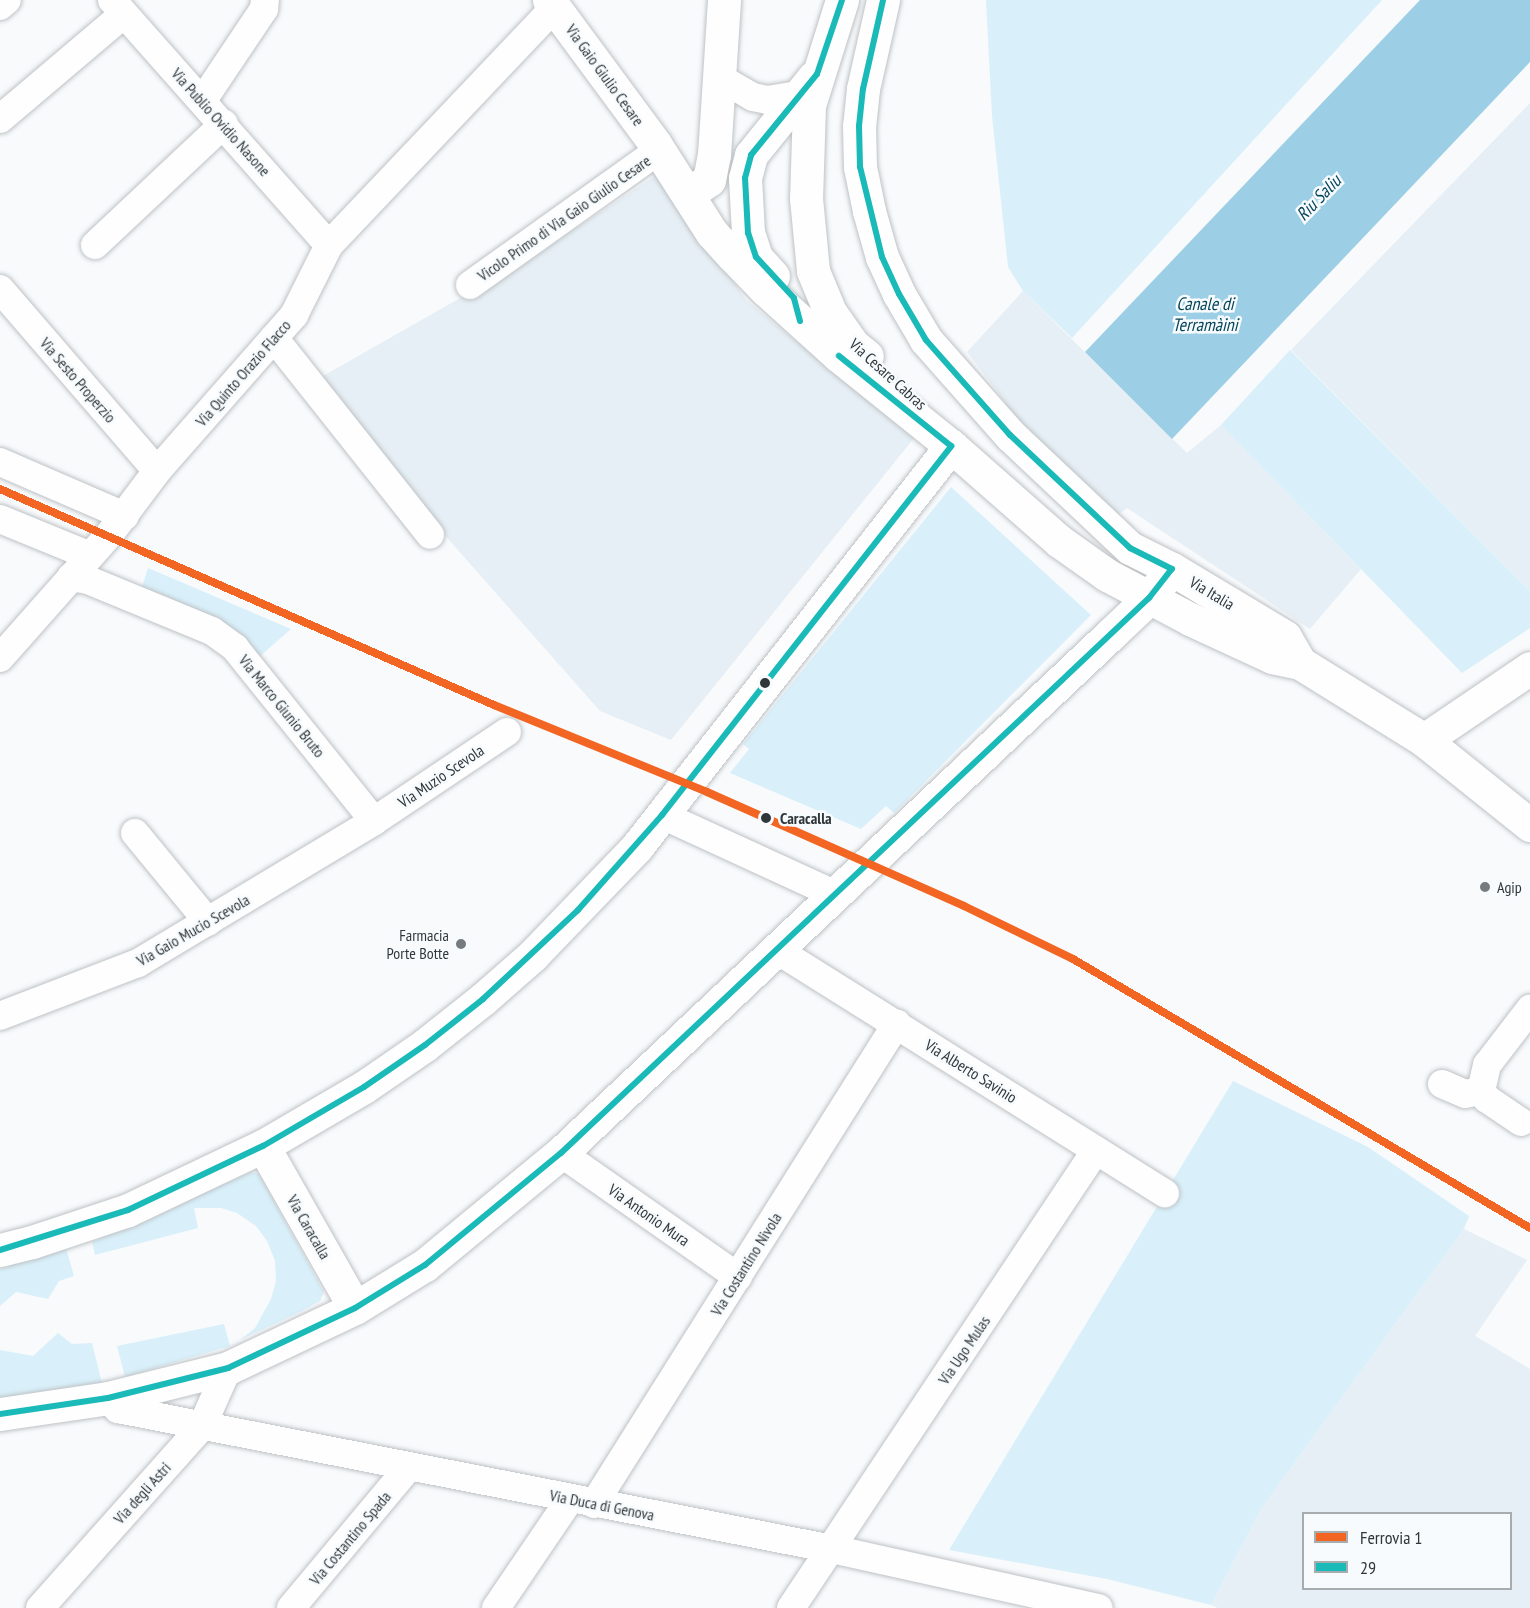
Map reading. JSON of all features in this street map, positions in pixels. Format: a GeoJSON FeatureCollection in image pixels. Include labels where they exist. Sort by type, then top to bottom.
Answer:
{"type":"FeatureCollection","features":[{"type":"Feature","properties":{"kind":"street"},"geometry":{"type":"LineString","coordinates":[[0,6],[7,0]]}},
{"type":"Feature","properties":{"kind":"street"},"geometry":{"type":"LineString","coordinates":[[203,100],[264,9],[265,0]]}},
{"type":"Feature","properties":{"kind":"street"},"geometry":{"type":"LineString","coordinates":[[684,189],[697,188],[709,180],[720,78],[724,0]]}},
{"type":"Feature","properties":{"kind":"street","name":"Via Cesare Cabras"},"geometry":{"type":"LineString","coordinates":[[800,321],[794,298],[756,257],[751,241],[744,195],[751,155],[808,84],[842,0]]}},
{"type":"Feature","properties":{"kind":"street","name":"Via Italia"},"geometry":{"type":"LineString","coordinates":[[884,0],[870,48],[859,126],[860,167],[882,257],[899,294],[926,340],[1010,435],[1130,548],[1172,569],[1285,637],[1300,663]]}},
{"type":"Feature","properties":{"kind":"street","name":"Via Gaio Giulio Cesare"},"geometry":{"type":"LineString","coordinates":[[552,4],[659,150]]}},
{"type":"Feature","properties":{"kind":"street","name":"Via Quinto Orazio Flacco"},"geometry":{"type":"LineString","coordinates":[[0,658],[125,516],[157,471],[294,315],[329,245],[552,4]]}},
{"type":"Feature","properties":{"kind":"street"},"geometry":{"type":"LineString","coordinates":[[0,119],[118,7]]}},
{"type":"Feature","properties":{"kind":"street","name":"Via Publio Ovidio Nasone"},"geometry":{"type":"LineString","coordinates":[[118,7],[203,100],[329,245]]}},
{"type":"Feature","properties":{"kind":"street"},"geometry":{"type":"LineString","coordinates":[[720,78],[753,97],[767,100],[808,84]]}},
{"type":"Feature","properties":{"kind":"street","name":"Via Cesare Cabras"},"geometry":{"type":"LineString","coordinates":[[808,84],[806,198],[813,271],[830,312],[852,344],[939,419],[951,446]]}},
{"type":"Feature","properties":{"kind":"street"},"geometry":{"type":"LineString","coordinates":[[95,245],[224,124]]}},
{"type":"Feature","properties":{"kind":"street"},"geometry":{"type":"LineString","coordinates":[[659,150],[692,166],[730,163],[751,155]]}},
{"type":"Feature","properties":{"kind":"street","name":"Via Cesare Cabras"},"geometry":{"type":"LineString","coordinates":[[659,150],[711,233],[766,290],[951,446]]}},
{"type":"Feature","properties":{"kind":"street","name":"Vicolo Primo di Via Gaio Giulio Cesare"},"geometry":{"type":"LineString","coordinates":[[470,285],[659,150]]}},
{"type":"Feature","properties":{"kind":"street","name":"Via Sesto Properzio"},"geometry":{"type":"LineString","coordinates":[[0,289],[157,471]]}},
{"type":"Feature","properties":{"kind":"street"},"geometry":{"type":"LineString","coordinates":[[274,338],[430,535]]}},
{"type":"Feature","properties":{"kind":"street"},"geometry":{"type":"LineString","coordinates":[[0,1250],[32,1242],[128,1210],[263,1146],[417,1051],[483,999],[578,910],[662,815],[951,446]]}},
{"type":"Feature","properties":{"kind":"street","name":"Via Italia"},"geometry":{"type":"LineString","coordinates":[[951,446],[1059,541],[1107,575],[1149,598],[1272,657],[1300,663],[1424,740],[1530,825]]}},
{"type":"Feature","properties":{"kind":"street"},"geometry":{"type":"LineString","coordinates":[[0,462],[125,516]]}},
{"type":"Feature","properties":{"kind":"street"},"geometry":{"type":"LineString","coordinates":[[0,519],[90,556]]}},
{"type":"Feature","properties":{"kind":"street"},"geometry":{"type":"LineString","coordinates":[[0,1414],[108,1398],[228,1368],[355,1308],[425,1266],[561,1153],[1149,598],[1172,569]]}},
{"type":"Feature","properties":{"kind":"street","name":"Via Marco Giunio Bruto"},"geometry":{"type":"LineString","coordinates":[[71,577],[88,580],[212,631],[236,648],[374,821]]}},
{"type":"Feature","properties":{"kind":"street"},"geometry":{"type":"LineString","coordinates":[[1424,740],[1530,668]]}},
{"type":"Feature","properties":{"kind":"street","name":"Via Muzio Scevola"},"geometry":{"type":"LineString","coordinates":[[374,821],[507,732]]}},
{"type":"Feature","properties":{"kind":"street"},"geometry":{"type":"LineString","coordinates":[[662,815],[834,894]]}},
{"type":"Feature","properties":{"kind":"street","name":"Via Gaio Mucio Scevola"},"geometry":{"type":"LineString","coordinates":[[0,1016],[138,963],[374,821]]}},
{"type":"Feature","properties":{"kind":"street"},"geometry":{"type":"LineString","coordinates":[[135,833],[208,922]]}},
{"type":"Feature","properties":{"kind":"street","name":"Via Alberto Savinio"},"geometry":{"type":"LineString","coordinates":[[777,950],[1165,1192]]}},
{"type":"Feature","properties":{"kind":"street"},"geometry":{"type":"LineString","coordinates":[[1521,1122],[1487,1100],[1481,1091],[1487,1065],[1530,1009]]}},
{"type":"Feature","properties":{"kind":"street","name":"Via Costantino Nivola"},"geometry":{"type":"LineString","coordinates":[[496,1608],[582,1501],[738,1277],[897,1023]]}},
{"type":"Feature","properties":{"kind":"street"},"geometry":{"type":"LineString","coordinates":[[1442,1084],[1465,1094],[1481,1091]]}},
{"type":"Feature","properties":{"kind":"street","name":"Via Caracalla"},"geometry":{"type":"LineString","coordinates":[[263,1146],[355,1308]]}},
{"type":"Feature","properties":{"kind":"street","name":"Via Ugo Mulas"},"geometry":{"type":"LineString","coordinates":[[791,1608],[1096,1150]]}},
{"type":"Feature","properties":{"kind":"street","name":"Via Antonio Mura"},"geometry":{"type":"LineString","coordinates":[[561,1153],[738,1277]]}},
{"type":"Feature","properties":{"kind":"street","name":"Via degli Astri"},"geometry":{"type":"LineString","coordinates":[[40,1608],[202,1426],[228,1368]]}},
{"type":"Feature","properties":{"kind":"street","name":"Via Duca di Genova"},"geometry":{"type":"LineString","coordinates":[[108,1398],[118,1409],[832,1549],[1020,1599],[1099,1608]]}},
{"type":"Feature","properties":{"kind":"street","name":"Via Costantino Spada"},"geometry":{"type":"LineString","coordinates":[[291,1608],[409,1467]]}},
{"type":"Feature","properties":{"kind":"shaded area"},"geometry":{"type":"Polygon","coordinates":[[[986,0],[1382,0],[1072,338],[1023,291],[1008,267],[992,116],[986,0]]]}},
{"type":"Feature","properties":{"kind":"shaded area"},"geometry":{"type":"Polygon","coordinates":[[[1530,103],[1530,591],[1291,350],[1530,103]]]}},
{"type":"Feature","properties":{"kind":"shaded area"},"geometry":{"type":"Polygon","coordinates":[[[658,174],[746,300],[914,438],[671,740],[600,711],[450,541],[316,380],[536,255],[658,174]]]}},
{"type":"Feature","properties":{"kind":"shaded area"},"geometry":{"type":"Polygon","coordinates":[[[1023,291],[1187,453],[1221,425],[1361,569],[1310,629],[1127,508],[1119,514],[1002,410],[1006,403],[967,352],[1023,291]]]}},
{"type":"Feature","properties":{"kind":"shaded area"},"geometry":{"type":"Polygon","coordinates":[[[1290,350],[1530,591],[1530,628],[1462,673],[1221,425],[1290,350]]]}},
{"type":"Feature","properties":{"kind":"shaded area"},"geometry":{"type":"Polygon","coordinates":[[[951,487],[1091,615],[894,813],[886,806],[861,829],[730,773],[749,749],[743,744],[951,487]]]}},
{"type":"Feature","properties":{"kind":"shaded area"},"geometry":{"type":"Polygon","coordinates":[[[148,568],[291,629],[258,658],[141,590],[148,568]]]}},
{"type":"Feature","properties":{"kind":"shaded area"},"geometry":{"type":"Polygon","coordinates":[[[1233,1081],[1368,1147],[1469,1216],[1464,1229],[1261,1509],[1211,1605],[1107,1579],[949,1550],[1233,1081]]]}},
{"type":"Feature","properties":{"kind":"shaded area"},"geometry":{"type":"Polygon","coordinates":[[[251,1172],[259,1174],[324,1292],[320,1301],[302,1311],[240,1340],[255,1328],[271,1299],[276,1281],[275,1261],[267,1241],[256,1226],[237,1213],[221,1208],[194,1208],[198,1228],[95,1255],[92,1242],[251,1172]]]}},
{"type":"Feature","properties":{"kind":"shaded area"},"geometry":{"type":"Polygon","coordinates":[[[1464,1229],[1527,1260],[1475,1336],[1530,1369],[1530,1608],[1218,1608],[1211,1605],[1261,1509],[1464,1229]]]}},
{"type":"Feature","properties":{"kind":"shaded area"},"geometry":{"type":"Polygon","coordinates":[[[66,1248],[74,1276],[59,1281],[48,1299],[16,1292],[0,1306],[0,1269],[66,1248]]]}},
{"type":"Feature","properties":{"kind":"shaded area"},"geometry":{"type":"Polygon","coordinates":[[[224,1324],[230,1346],[125,1377],[117,1346],[224,1324]]]}},
{"type":"Feature","properties":{"kind":"shaded area"},"geometry":{"type":"Polygon","coordinates":[[[58,1333],[72,1344],[92,1343],[102,1383],[0,1402],[0,1350],[33,1356],[58,1333]]]}},
{"type":"Feature","properties":{"kind":"water","name":"Canale di Terramàini"},"geometry":{"type":"Polygon","coordinates":[[[1420,0],[1530,0],[1530,62],[1172,439],[1085,352],[1420,0]]]}},
{"type":"Feature","properties":{"kind":"rail line","name":"1"},"geometry":{"type":"LineString","coordinates":[[0,489],[494,705],[707,792],[964,906],[1073,959],[1530,1228]]}},
{"type":"Feature","properties":{"kind":"transit line","name":"29"},"geometry":{"type":"LineString","coordinates":[[800,321],[794,298],[756,257],[748,233],[745,178],[751,155],[817,74],[842,0]]}},
{"type":"Feature","properties":{"kind":"transit line","name":"29"},"geometry":{"type":"LineString","coordinates":[[0,1414],[108,1398],[228,1368],[355,1308],[425,1265],[561,1153],[1149,598],[1172,569],[1130,548],[1010,435],[926,340],[899,294],[882,257],[860,167],[859,126],[863,89],[883,0]]}},
{"type":"Feature","properties":{"kind":"transit line","name":"29"},"geometry":{"type":"LineString","coordinates":[[0,1250],[128,1210],[263,1146],[364,1087],[425,1045],[483,999],[578,910],[662,815],[951,446],[839,356]]}},
{"type":"Feature","properties":{"kind":"place","name":"Caracalla"},"geometry":{"type":"Point","coordinates":[766,818]}},
{"type":"Feature","properties":{"kind":"place","name":"Agip"},"geometry":{"type":"Point","coordinates":[1485,887]}},
{"type":"Feature","properties":{"kind":"place","name":"Farmacia Porte Botte"},"geometry":{"type":"Point","coordinates":[461,944]}},
{"type":"Feature","properties":{"kind":"water label","name":"Riu Saliu"},"geometry":{"type":"Point","coordinates":[1319,198]}}]}
